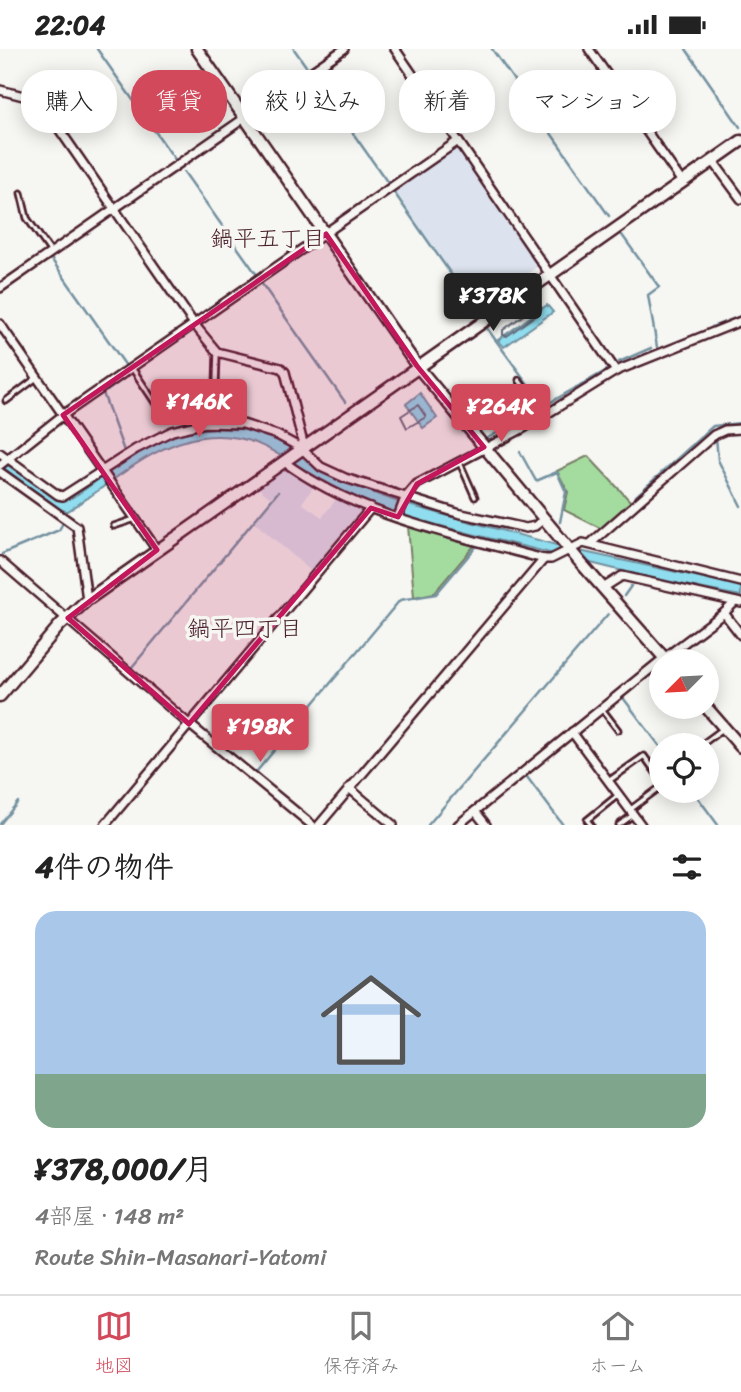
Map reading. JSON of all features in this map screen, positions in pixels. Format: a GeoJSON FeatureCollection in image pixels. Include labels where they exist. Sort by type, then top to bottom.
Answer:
{"type":"FeatureCollection","features":[{"type":"Feature","properties":{"kind":"street"},"geometry":{"type":"LineString","coordinates":[[197,49],[241,115]]}},
{"type":"Feature","properties":{"kind":"street"},"geometry":{"type":"LineString","coordinates":[[314,70],[344,49]]}},
{"type":"Feature","properties":{"kind":"street"},"geometry":{"type":"LineString","coordinates":[[395,49],[616,371]]}},
{"type":"Feature","properties":{"kind":"street"},"geometry":{"type":"LineString","coordinates":[[589,49],[682,182]]}},
{"type":"Feature","properties":{"kind":"street"},"geometry":{"type":"LineString","coordinates":[[0,90],[21,95]]}},
{"type":"Feature","properties":{"kind":"street"},"geometry":{"type":"LineString","coordinates":[[0,288],[241,121]]}},
{"type":"Feature","properties":{"kind":"street"},"geometry":{"type":"LineString","coordinates":[[62,133],[194,324],[217,352],[281,368],[285,372],[301,449]]}},
{"type":"Feature","properties":{"kind":"street"},"geometry":{"type":"LineString","coordinates":[[254,133],[417,366],[580,562],[656,649]]}},
{"type":"Feature","properties":{"kind":"street"},"geometry":{"type":"LineString","coordinates":[[5,462],[63,415],[458,141]]}},
{"type":"Feature","properties":{"kind":"street"},"geometry":{"type":"LineString","coordinates":[[0,696],[87,600],[741,141]]}},
{"type":"Feature","properties":{"kind":"street"},"geometry":{"type":"LineString","coordinates":[[713,161],[741,199]]}},
{"type":"Feature","properties":{"kind":"street"},"geometry":{"type":"LineString","coordinates":[[399,516],[404,501],[417,484],[541,412],[616,371],[741,321]]}},
{"type":"Feature","properties":{"kind":"street"},"geometry":{"type":"LineString","coordinates":[[0,324],[157,550]]}},
{"type":"Feature","properties":{"kind":"street"},"geometry":{"type":"LineString","coordinates":[[0,453],[5,462],[63,496],[152,440],[187,426],[205,423],[243,424],[260,428],[301,449],[321,467],[333,473],[404,501],[526,528],[535,526],[544,519]]}},
{"type":"Feature","properties":{"kind":"street"},"geometry":{"type":"LineString","coordinates":[[590,544],[714,435],[741,429]]}},
{"type":"Feature","properties":{"kind":"street"},"geometry":{"type":"LineString","coordinates":[[284,460],[300,473],[334,492],[459,537],[544,559],[558,555],[568,545],[590,544],[741,582]]}},
{"type":"Feature","properties":{"kind":"street"},"geometry":{"type":"LineString","coordinates":[[0,472],[77,527],[87,600]]}},
{"type":"Feature","properties":{"kind":"street"},"geometry":{"type":"LineString","coordinates":[[105,825],[371,507]]}},
{"type":"Feature","properties":{"kind":"street"},"geometry":{"type":"LineString","coordinates":[[319,825],[544,559]]}},
{"type":"Feature","properties":{"kind":"street"},"geometry":{"type":"LineString","coordinates":[[0,561],[189,725],[312,825]]}},
{"type":"Feature","properties":{"kind":"street"},"geometry":{"type":"LineString","coordinates":[[603,588],[622,576],[738,602]]}},
{"type":"Feature","properties":{"kind":"street"},"geometry":{"type":"LineString","coordinates":[[680,649],[738,602]]}},
{"type":"Feature","properties":{"kind":"street"},"geometry":{"type":"LineString","coordinates":[[724,613],[741,635]]}},
{"type":"Feature","properties":{"kind":"street"},"geometry":{"type":"LineString","coordinates":[[458,825],[649,673]]}},
{"type":"Feature","properties":{"kind":"street"},"geometry":{"type":"LineString","coordinates":[[716,719],[741,747]]}},
{"type":"Feature","properties":{"kind":"street"},"geometry":{"type":"LineString","coordinates":[[572,732],[640,825]]}},
{"type":"Feature","properties":{"kind":"street"},"geometry":{"type":"LineString","coordinates":[[349,789],[393,825]]}},
{"type":"Feature","properties":{"kind":"street"},"geometry":{"type":"LineString","coordinates":[[475,811],[486,825]]}},
{"type":"Feature","properties":{"kind":"lane"},"geometry":{"type":"LineString","coordinates":[[21,193],[27,218],[51,252]]}},
{"type":"Feature","properties":{"kind":"lane"},"geometry":{"type":"LineString","coordinates":[[216,385],[217,352]]}},
{"type":"Feature","properties":{"kind":"lane"},"geometry":{"type":"LineString","coordinates":[[131,367],[158,407]]}},
{"type":"Feature","properties":{"kind":"lane"},"geometry":{"type":"LineString","coordinates":[[6,401],[37,377]]}},
{"type":"Feature","properties":{"kind":"lane"},"geometry":{"type":"LineString","coordinates":[[519,380],[541,412]]}},
{"type":"Feature","properties":{"kind":"lane"},"geometry":{"type":"LineString","coordinates":[[459,461],[475,497]]}},
{"type":"Feature","properties":{"kind":"lane"},"geometry":{"type":"LineString","coordinates":[[114,526],[135,519]]}},
{"type":"Feature","properties":{"kind":"lane"},"geometry":{"type":"LineString","coordinates":[[602,709],[618,730]]}},
{"type":"Feature","properties":{"kind":"lane"},"geometry":{"type":"LineString","coordinates":[[717,733],[724,728]]}},
{"type":"Feature","properties":{"kind":"lane"},"geometry":{"type":"LineString","coordinates":[[608,782],[644,757],[649,764]]}},
{"type":"Feature","properties":{"kind":"lane"},"geometry":{"type":"LineString","coordinates":[[590,825],[587,820],[618,795]]}},
{"type":"Feature","properties":{"kind":"lane"},"geometry":{"type":"LineString","coordinates":[[619,825],[649,796]]}},
{"type":"Feature","properties":{"kind":"highlighted area"},"geometry":{"type":"Polygon","coordinates":[[[326,234],[417,366],[484,447],[417,484],[398,517],[371,508],[189,724],[68,618],[157,550],[63,415],[326,234]]]}},
{"type":"Feature","properties":{"kind":"shaded area"},"geometry":{"type":"Polygon","coordinates":[[[455,146],[538,266],[476,311],[392,191],[455,146]]]}},
{"type":"Feature","properties":{"kind":"shaded area"},"geometry":{"type":"Polygon","coordinates":[[[284,468],[314,486],[302,503],[322,517],[338,497],[366,508],[312,572],[254,522],[273,500],[257,487],[284,468]]]}},
{"type":"Feature","properties":{"kind":"green space"},"geometry":{"type":"Polygon","coordinates":[[[588,456],[632,503],[602,529],[564,510],[568,492],[557,471],[588,456]]]}},
{"type":"Feature","properties":{"kind":"green space"},"geometry":{"type":"Polygon","coordinates":[[[408,526],[474,546],[434,593],[414,597],[408,526]]]}},
{"type":"Feature","properties":{"kind":"water"},"geometry":{"type":"Polygon","coordinates":[[[547,305],[553,312],[504,347],[498,340],[547,305]]]}},
{"type":"Feature","properties":{"kind":"water"},"geometry":{"type":"Polygon","coordinates":[[[420,393],[437,418],[423,428],[406,404],[420,393]]]}},
{"type":"Feature","properties":{"kind":"water"},"geometry":{"type":"Polygon","coordinates":[[[234,427],[288,444],[321,471],[336,479],[401,503],[575,550],[741,586],[741,596],[637,574],[412,518],[341,492],[276,453],[243,439],[202,437],[165,448],[68,511],[57,510],[0,468],[0,456],[59,499],[66,500],[152,445],[198,430],[234,427]]]}},
{"type":"Feature","properties":{"kind":"waterway"},"geometry":{"type":"LineString","coordinates":[[97,49],[176,161]]}},
{"type":"Feature","properties":{"kind":"waterway"},"geometry":{"type":"LineString","coordinates":[[294,49],[308,69]]}},
{"type":"Feature","properties":{"kind":"waterway"},"geometry":{"type":"LineString","coordinates":[[492,49],[609,216]]}},
{"type":"Feature","properties":{"kind":"waterway"},"geometry":{"type":"LineString","coordinates":[[686,49],[740,127]]}},
{"type":"Feature","properties":{"kind":"waterway"},"geometry":{"type":"LineString","coordinates":[[353,133],[388,183]]}},
{"type":"Feature","properties":{"kind":"waterway"},"geometry":{"type":"LineString","coordinates":[[184,172],[257,275]]}},
{"type":"Feature","properties":{"kind":"waterway"},"geometry":{"type":"LineString","coordinates":[[393,191],[476,310]]}},
{"type":"Feature","properties":{"kind":"waterway"},"geometry":{"type":"LineString","coordinates":[[622,235],[659,287],[648,295],[657,347]]}},
{"type":"Feature","properties":{"kind":"waterway"},"geometry":{"type":"LineString","coordinates":[[52,260],[126,366]]}},
{"type":"Feature","properties":{"kind":"waterway"},"geometry":{"type":"LineString","coordinates":[[427,369],[550,282]]}},
{"type":"Feature","properties":{"kind":"waterway"},"geometry":{"type":"LineString","coordinates":[[262,284],[345,402]]}},
{"type":"Feature","properties":{"kind":"waterway"},"geometry":{"type":"LineString","coordinates":[[712,327],[741,316]]}},
{"type":"Feature","properties":{"kind":"waterway"},"geometry":{"type":"LineString","coordinates":[[486,327],[544,406]]}},
{"type":"Feature","properties":{"kind":"waterway"},"geometry":{"type":"LineString","coordinates":[[619,362],[651,348]]}},
{"type":"Feature","properties":{"kind":"waterway"},"geometry":{"type":"LineString","coordinates":[[486,439],[607,370]]}},
{"type":"Feature","properties":{"kind":"waterway"},"geometry":{"type":"LineString","coordinates":[[107,391],[129,375]]}},
{"type":"Feature","properties":{"kind":"waterway"},"geometry":{"type":"LineString","coordinates":[[312,450],[416,376]]}},
{"type":"Feature","properties":{"kind":"waterway"},"geometry":{"type":"LineString","coordinates":[[103,393],[124,451]]}},
{"type":"Feature","properties":{"kind":"waterway"},"geometry":{"type":"LineString","coordinates":[[634,498],[713,426],[741,423]]}},
{"type":"Feature","properties":{"kind":"waterway"},"geometry":{"type":"LineString","coordinates":[[716,437],[718,460],[741,506]]}},
{"type":"Feature","properties":{"kind":"waterway"},"geometry":{"type":"LineString","coordinates":[[520,452],[536,481],[557,472],[566,492],[560,522]]}},
{"type":"Feature","properties":{"kind":"waterway"},"geometry":{"type":"LineString","coordinates":[[132,667],[278,492]]}},
{"type":"Feature","properties":{"kind":"waterway"},"geometry":{"type":"LineString","coordinates":[[2,554],[59,530],[64,521]]}},
{"type":"Feature","properties":{"kind":"waterway"},"geometry":{"type":"LineString","coordinates":[[257,771],[400,600],[436,594],[475,548]]}},
{"type":"Feature","properties":{"kind":"waterway"},"geometry":{"type":"LineString","coordinates":[[624,596],[631,586]]}},
{"type":"Feature","properties":{"kind":"waterway"},"geometry":{"type":"LineString","coordinates":[[428,825],[608,614]]}},
{"type":"Feature","properties":{"kind":"waterway"},"geometry":{"type":"LineString","coordinates":[[624,699],[650,733]]}},
{"type":"Feature","properties":{"kind":"waterway"},"geometry":{"type":"LineString","coordinates":[[527,777],[563,825]]}},
{"type":"Feature","properties":{"kind":"waterway"},"geometry":{"type":"LineString","coordinates":[[0,824],[18,802]]}},
{"type":"Feature","properties":{"kind":"waterway"},"geometry":{"type":"LineString","coordinates":[[702,803],[718,825]]}},
{"type":"Feature","properties":{"kind":"district","name":"鍋平五丁目"},"geometry":{"type":"Point","coordinates":[268,238]}},
{"type":"Feature","properties":{"kind":"district","name":"鍋平四丁目"},"geometry":{"type":"Point","coordinates":[245,628]}}]}
